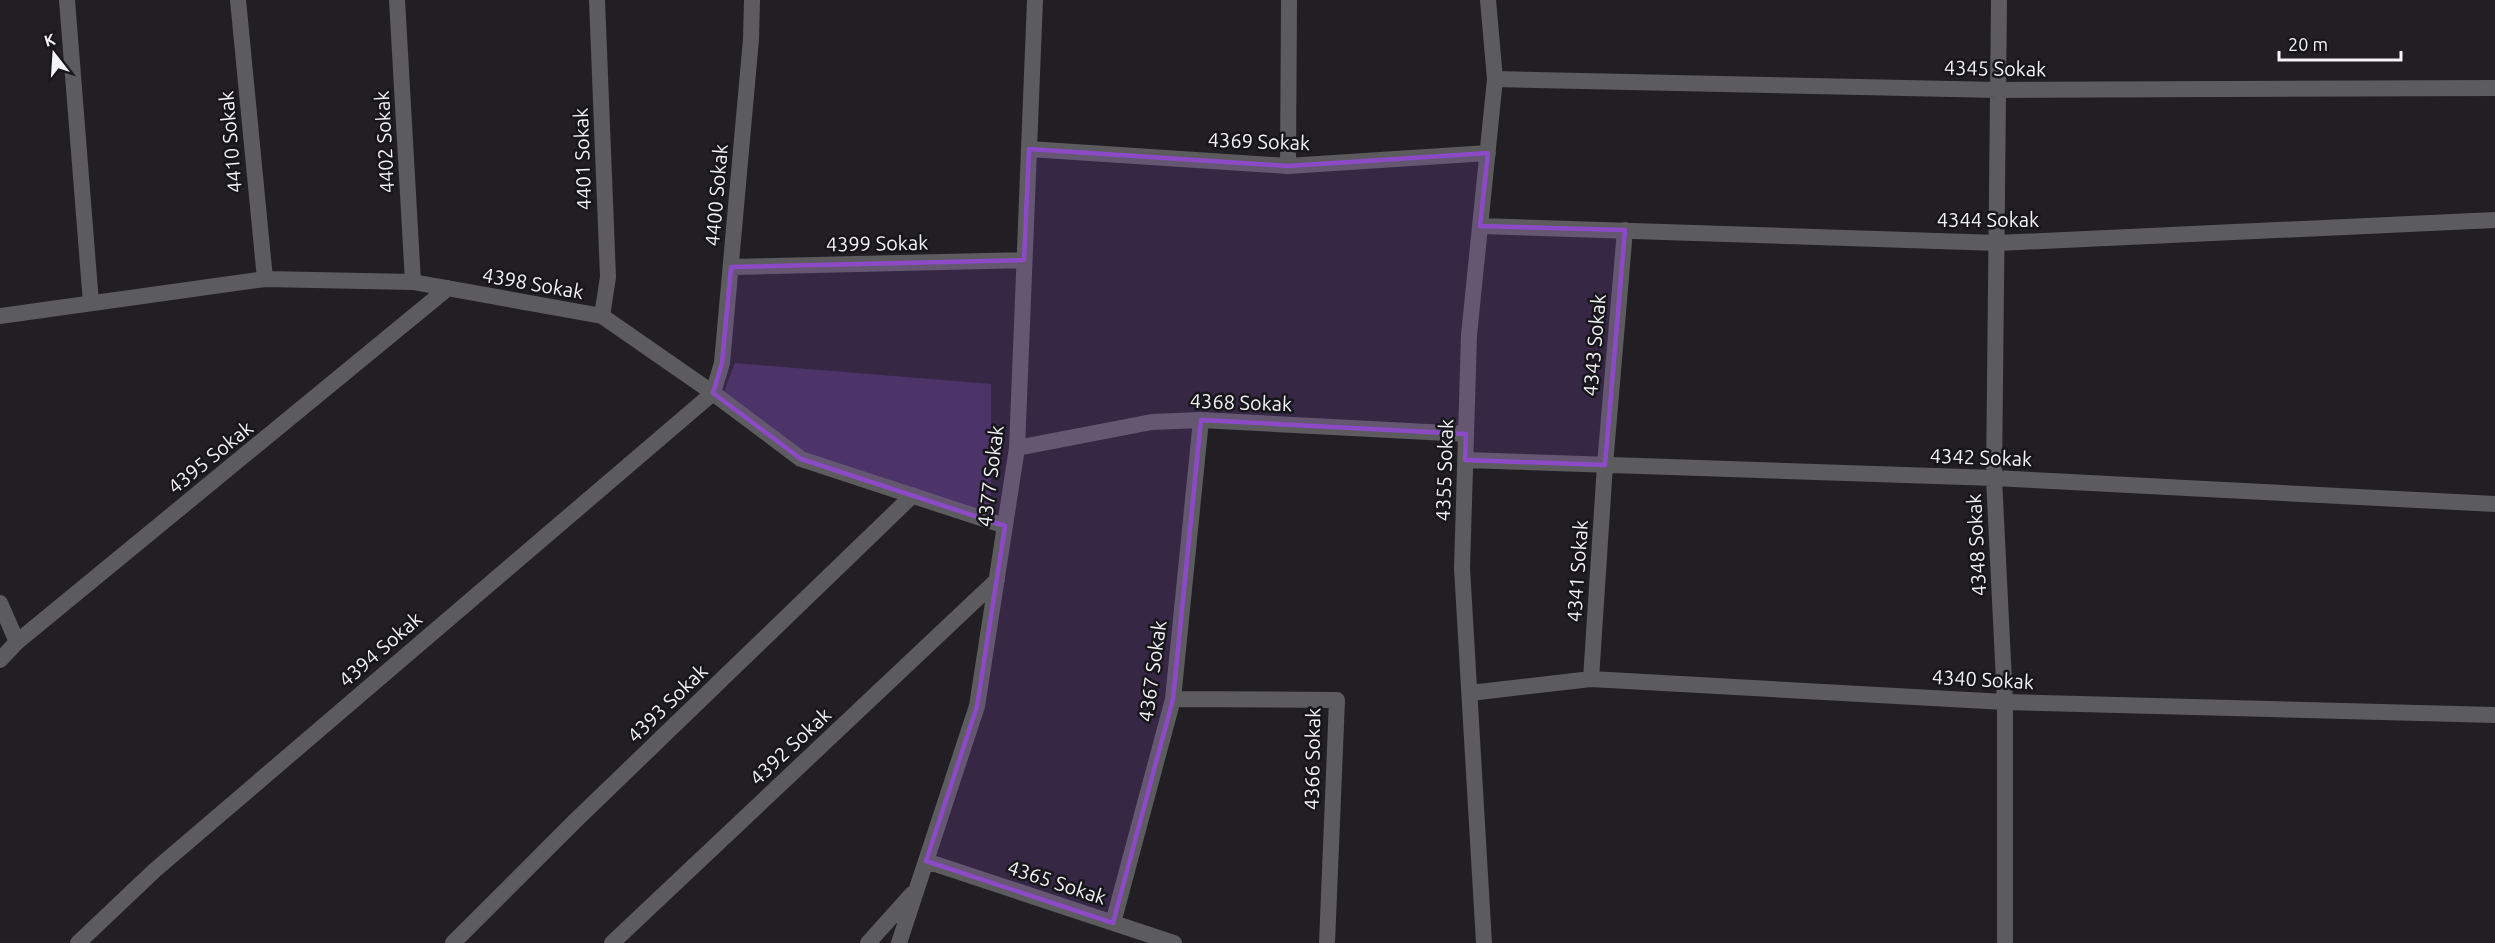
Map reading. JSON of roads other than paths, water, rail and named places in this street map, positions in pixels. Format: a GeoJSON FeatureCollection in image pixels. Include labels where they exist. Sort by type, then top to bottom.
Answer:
{"type":"FeatureCollection","features":[{"type":"Feature","properties":{"kind":"street"},"geometry":{"type":"LineString","coordinates":[[67,0],[91,303]]}},
{"type":"Feature","properties":{"kind":"street","name":"4410 Sokak"},"geometry":{"type":"LineString","coordinates":[[238,0],[265,279]]}},
{"type":"Feature","properties":{"kind":"street","name":"4402 Sokak"},"geometry":{"type":"LineString","coordinates":[[397,0],[413,282]]}},
{"type":"Feature","properties":{"kind":"street","name":"4401 Sokak"},"geometry":{"type":"LineString","coordinates":[[597,0],[608,277],[602,316]]}},
{"type":"Feature","properties":{"kind":"street","name":"4400 Sokak"},"geometry":{"type":"LineString","coordinates":[[713,393],[722,363],[750,50],[752,0]]}},
{"type":"Feature","properties":{"kind":"street","name":"4377 Sokak"},"geometry":{"type":"LineString","coordinates":[[899,943],[977,706],[1017,448],[1035,0]]}},
{"type":"Feature","properties":{"kind":"street"},"geometry":{"type":"LineString","coordinates":[[1288,166],[1289,0]]}},
{"type":"Feature","properties":{"kind":"street","name":"4355 Sokak"},"geometry":{"type":"LineString","coordinates":[[1485,943],[1462,568],[1469,335],[1495,79],[1488,0]]}},
{"type":"Feature","properties":{"kind":"street","name":"4348 Sokak"},"geometry":{"type":"LineString","coordinates":[[1999,0],[1994,478],[2005,702],[2005,943]]}},
{"type":"Feature","properties":{"kind":"street","name":"4345 Sokak"},"geometry":{"type":"LineString","coordinates":[[1495,79],[1998,90],[2495,88]]}},
{"type":"Feature","properties":{"kind":"street","name":"4369 Sokak"},"geometry":{"type":"LineString","coordinates":[[1029,149],[1288,166],[1488,153]]}},
{"type":"Feature","properties":{"kind":"street","name":"4344 Sokak"},"geometry":{"type":"LineString","coordinates":[[1480,225],[1998,243],[2495,220]]}},
{"type":"Feature","properties":{"kind":"street","name":"4343 Sokak"},"geometry":{"type":"LineString","coordinates":[[1605,465],[1625,230]]}},
{"type":"Feature","properties":{"kind":"street","name":"4399 Sokak"},"geometry":{"type":"LineString","coordinates":[[731,267],[1024,260]]}},
{"type":"Feature","properties":{"kind":"street","name":"4398 Sokak"},"geometry":{"type":"LineString","coordinates":[[0,316],[265,279],[413,282],[602,316],[713,393],[801,459],[1005,526]]}},
{"type":"Feature","properties":{"kind":"street","name":"4395 Sokak"},"geometry":{"type":"LineString","coordinates":[[0,660],[17,642],[448,288]]}},
{"type":"Feature","properties":{"kind":"street","name":"4394 Sokak"},"geometry":{"type":"LineString","coordinates":[[78,943],[155,870],[713,393]]}},
{"type":"Feature","properties":{"kind":"street","name":"4368 Sokak"},"geometry":{"type":"LineString","coordinates":[[1017,448],[1152,422],[1201,420],[1466,434]]}},
{"type":"Feature","properties":{"kind":"street","name":"4367 Sokak"},"geometry":{"type":"LineString","coordinates":[[1113,923],[1173,699],[1201,420]]}},
{"type":"Feature","properties":{"kind":"street","name":"4342 Sokak"},"geometry":{"type":"LineString","coordinates":[[1465,460],[1994,478],[2495,504]]}},
{"type":"Feature","properties":{"kind":"street","name":"4341 Sokak"},"geometry":{"type":"LineString","coordinates":[[1591,679],[1605,465]]}},
{"type":"Feature","properties":{"kind":"street","name":"4393 Sokak"},"geometry":{"type":"LineString","coordinates":[[453,943],[574,822],[913,495]]}},
{"type":"Feature","properties":{"kind":"street","name":"4392 Sokak"},"geometry":{"type":"LineString","coordinates":[[612,943],[997,580]]}},
{"type":"Feature","properties":{"kind":"street"},"geometry":{"type":"LineString","coordinates":[[0,603],[17,642]]}},
{"type":"Feature","properties":{"kind":"street","name":"4340 Sokak"},"geometry":{"type":"LineString","coordinates":[[1470,693],[1591,679],[2005,702],[2495,715]]}},
{"type":"Feature","properties":{"kind":"street","name":"4366 Sokak"},"geometry":{"type":"LineString","coordinates":[[1173,699],[1337,700],[1327,943]]}},
{"type":"Feature","properties":{"kind":"street","name":"4365 Sokak"},"geometry":{"type":"LineString","coordinates":[[926,861],[1174,943]]}},
{"type":"Feature","properties":{"kind":"street"},"geometry":{"type":"LineString","coordinates":[[868,943],[917,888]]}}]}
